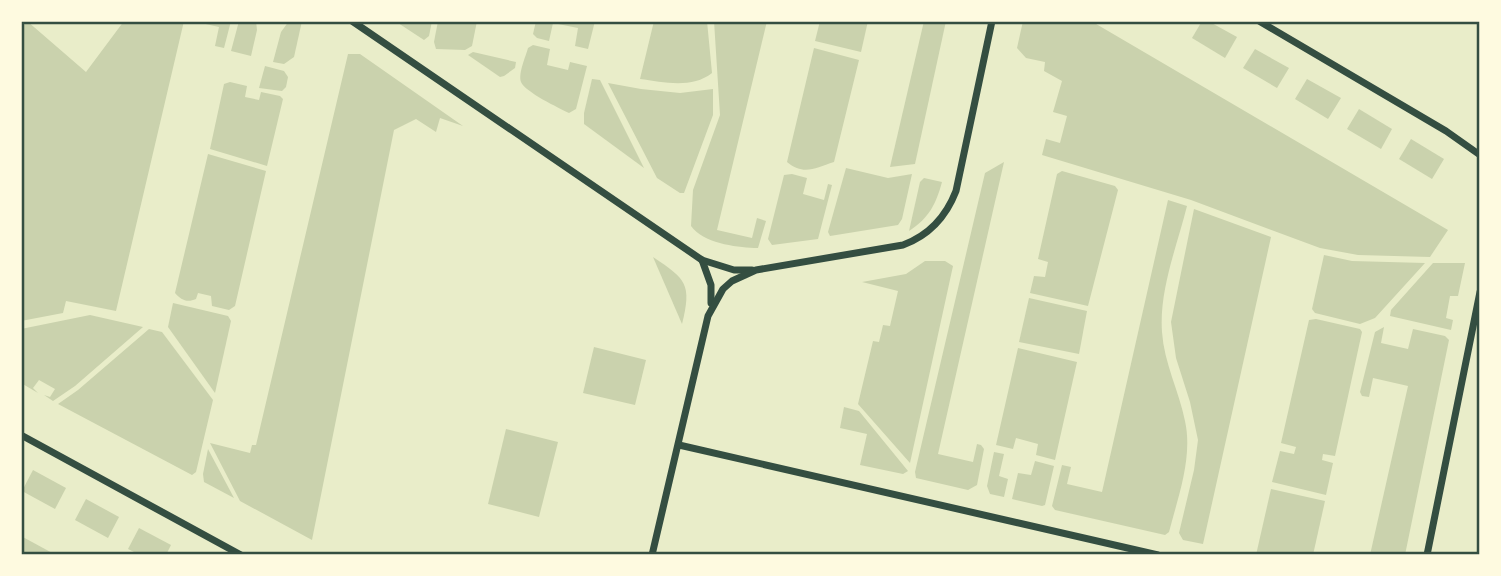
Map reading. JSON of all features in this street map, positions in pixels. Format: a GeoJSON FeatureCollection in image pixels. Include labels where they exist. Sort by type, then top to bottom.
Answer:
{"type":"FeatureCollection","features":[{"type":"Feature","properties":{"kind":"street"},"geometry":{"type":"LineString","coordinates":[[352,21],[702,260],[734,270],[756,270],[903,245],[921,237],[939,223],[956,191],[992,21]]}},
{"type":"Feature","properties":{"kind":"street"},"geometry":{"type":"LineString","coordinates":[[1259,21],[1446,131],[1480,155]]}},
{"type":"Feature","properties":{"kind":"street"},"geometry":{"type":"LineString","coordinates":[[652,555],[712,297],[711,285],[702,260]]}},
{"type":"Feature","properties":{"kind":"street"},"geometry":{"type":"LineString","coordinates":[[708,316],[723,289],[732,281],[756,270]]}},
{"type":"Feature","properties":{"kind":"street"},"geometry":{"type":"LineString","coordinates":[[1427,555],[1480,292]]}},
{"type":"Feature","properties":{"kind":"street"},"geometry":{"type":"LineString","coordinates":[[21,435],[241,555]]}},
{"type":"Feature","properties":{"kind":"street"},"geometry":{"type":"LineString","coordinates":[[678,444],[1158,555]]}},
{"type":"Feature","properties":{"kind":"green space"},"geometry":{"type":"Polygon","coordinates":[[[27,21],[86,72],[124,21],[184,21],[116,311],[66,301],[63,313],[21,321],[21,29],[27,21]]]}},
{"type":"Feature","properties":{"kind":"green space"},"geometry":{"type":"Polygon","coordinates":[[[192,21],[231,21],[224,48],[215,46],[219,27],[192,21]]]}},
{"type":"Feature","properties":{"kind":"green space"},"geometry":{"type":"Polygon","coordinates":[[[239,21],[256,21],[257,30],[251,56],[231,51],[239,21]]]}},
{"type":"Feature","properties":{"kind":"green space"},"geometry":{"type":"Polygon","coordinates":[[[289,21],[302,21],[294,57],[284,64],[273,62],[281,32],[289,21]]]}},
{"type":"Feature","properties":{"kind":"green space"},"geometry":{"type":"Polygon","coordinates":[[[395,21],[432,21],[429,36],[424,40],[395,21]]]}},
{"type":"Feature","properties":{"kind":"green space"},"geometry":{"type":"Polygon","coordinates":[[[438,21],[477,21],[472,46],[465,50],[436,49],[434,42],[438,21]]]}},
{"type":"Feature","properties":{"kind":"green space"},"geometry":{"type":"Polygon","coordinates":[[[536,21],[595,21],[588,49],[575,46],[578,28],[553,23],[549,41],[537,38],[533,34],[536,21]]]}},
{"type":"Feature","properties":{"kind":"green space"},"geometry":{"type":"Polygon","coordinates":[[[654,21],[707,21],[712,73],[686,83],[640,79],[654,21]]]}},
{"type":"Feature","properties":{"kind":"green space"},"geometry":{"type":"Polygon","coordinates":[[[714,21],[767,21],[717,230],[752,238],[757,218],[766,221],[758,248],[711,240],[691,226],[693,190],[720,115],[714,21]]]}},
{"type":"Feature","properties":{"kind":"green space"},"geometry":{"type":"Polygon","coordinates":[[[820,21],[868,21],[861,52],[815,41],[820,21]]]}},
{"type":"Feature","properties":{"kind":"green space"},"geometry":{"type":"Polygon","coordinates":[[[924,21],[946,21],[915,164],[890,167],[924,21]]]}},
{"type":"Feature","properties":{"kind":"green space"},"geometry":{"type":"Polygon","coordinates":[[[1023,21],[1091,21],[1448,230],[1430,257],[1358,255],[1320,248],[1191,200],[1042,155],[1046,139],[1060,143],[1067,116],[1053,112],[1062,81],[1044,71],[1045,62],[1026,58],[1017,48],[1023,21]]]}},
{"type":"Feature","properties":{"kind":"green space"},"geometry":{"type":"Polygon","coordinates":[[[1202,21],[1208,21],[1237,37],[1225,58],[1192,38],[1202,21]]]}},
{"type":"Feature","properties":{"kind":"green space"},"geometry":{"type":"Polygon","coordinates":[[[533,45],[550,49],[547,65],[568,70],[570,62],[587,66],[576,109],[569,113],[535,95],[521,82],[524,60],[528,48],[533,45]]]}},
{"type":"Feature","properties":{"kind":"green space"},"geometry":{"type":"Polygon","coordinates":[[[814,48],[859,60],[834,162],[804,170],[787,162],[814,48]]]}},
{"type":"Feature","properties":{"kind":"green space"},"geometry":{"type":"Polygon","coordinates":[[[1255,49],[1289,68],[1277,88],[1243,68],[1255,49]]]}},
{"type":"Feature","properties":{"kind":"green space"},"geometry":{"type":"Polygon","coordinates":[[[473,52],[516,62],[515,68],[500,77],[468,55],[473,52]]]}},
{"type":"Feature","properties":{"kind":"green space"},"geometry":{"type":"Polygon","coordinates":[[[348,54],[360,54],[463,126],[440,118],[436,132],[416,119],[394,130],[312,540],[240,501],[210,443],[250,453],[252,445],[256,445],[348,54]]]}},
{"type":"Feature","properties":{"kind":"green space"},"geometry":{"type":"Polygon","coordinates":[[[265,66],[284,71],[288,77],[286,87],[282,91],[259,88],[265,66]]]}},
{"type":"Feature","properties":{"kind":"green space"},"geometry":{"type":"Polygon","coordinates":[[[592,79],[600,80],[644,168],[584,124],[592,79]]]}},
{"type":"Feature","properties":{"kind":"green space"},"geometry":{"type":"Polygon","coordinates":[[[1307,79],[1341,98],[1328,119],[1295,99],[1307,79]]]}},
{"type":"Feature","properties":{"kind":"green space"},"geometry":{"type":"Polygon","coordinates":[[[230,82],[247,86],[245,97],[259,100],[261,92],[283,99],[267,166],[210,149],[224,84],[230,82]]]}},
{"type":"Feature","properties":{"kind":"green space"},"geometry":{"type":"Polygon","coordinates":[[[608,83],[680,93],[713,89],[713,115],[684,193],[657,178],[608,83]]]}},
{"type":"Feature","properties":{"kind":"green space"},"geometry":{"type":"Polygon","coordinates":[[[1359,109],[1392,129],[1381,149],[1347,129],[1359,109]]]}},
{"type":"Feature","properties":{"kind":"green space"},"geometry":{"type":"Polygon","coordinates":[[[1411,139],[1444,159],[1432,179],[1399,159],[1411,139]]]}},
{"type":"Feature","properties":{"kind":"green space"},"geometry":{"type":"Polygon","coordinates":[[[208,154],[266,171],[235,306],[229,310],[212,306],[211,296],[198,293],[196,299],[187,301],[175,293],[208,154]]]}},
{"type":"Feature","properties":{"kind":"green space"},"geometry":{"type":"Polygon","coordinates":[[[1004,162],[938,454],[973,462],[977,444],[981,445],[984,449],[977,485],[968,490],[916,478],[915,472],[985,173],[1004,162]]]}},
{"type":"Feature","properties":{"kind":"green space"},"geometry":{"type":"Polygon","coordinates":[[[846,168],[888,178],[912,174],[902,219],[898,225],[830,236],[828,232],[846,168]]]}},
{"type":"Feature","properties":{"kind":"green space"},"geometry":{"type":"Polygon","coordinates":[[[1062,171],[1115,186],[1118,190],[1088,306],[1030,293],[1034,276],[1045,277],[1048,262],[1038,259],[1057,174],[1062,171]]]}},
{"type":"Feature","properties":{"kind":"green space"},"geometry":{"type":"Polygon","coordinates":[[[784,175],[807,178],[803,194],[824,200],[828,184],[832,185],[818,239],[772,245],[768,239],[784,175]]]}},
{"type":"Feature","properties":{"kind":"green space"},"geometry":{"type":"Polygon","coordinates":[[[924,178],[942,182],[931,210],[909,231],[920,182],[924,178]]]}},
{"type":"Feature","properties":{"kind":"green space"},"geometry":{"type":"Polygon","coordinates":[[[1168,200],[1187,206],[1166,284],[1162,332],[1185,421],[1187,449],[1180,491],[1169,532],[1165,535],[1055,510],[1052,506],[1062,465],[1071,467],[1067,484],[1102,492],[1168,200]]]}},
{"type":"Feature","properties":{"kind":"green space"},"geometry":{"type":"Polygon","coordinates":[[[1194,209],[1271,237],[1203,544],[1183,540],[1179,533],[1198,440],[1190,402],[1176,358],[1171,322],[1194,209]]]}},
{"type":"Feature","properties":{"kind":"green space"},"geometry":{"type":"Polygon","coordinates":[[[1324,255],[1352,261],[1425,263],[1375,318],[1360,324],[1315,313],[1312,309],[1324,255]]]}},
{"type":"Feature","properties":{"kind":"green space"},"geometry":{"type":"Polygon","coordinates":[[[653,257],[673,271],[684,284],[686,300],[682,324],[653,257]]]}},
{"type":"Feature","properties":{"kind":"green space"},"geometry":{"type":"Polygon","coordinates":[[[925,261],[945,261],[953,266],[910,463],[858,404],[873,341],[879,342],[883,325],[890,326],[898,291],[862,282],[906,274],[925,261]]]}},
{"type":"Feature","properties":{"kind":"green space"},"geometry":{"type":"Polygon","coordinates":[[[1433,263],[1465,263],[1458,296],[1450,296],[1446,318],[1453,320],[1451,330],[1390,316],[1391,310],[1433,263]]]}},
{"type":"Feature","properties":{"kind":"green space"},"geometry":{"type":"Polygon","coordinates":[[[1029,298],[1087,311],[1079,354],[1019,342],[1029,298]]]}},
{"type":"Feature","properties":{"kind":"green space"},"geometry":{"type":"Polygon","coordinates":[[[173,303],[228,316],[231,321],[215,393],[168,327],[173,303]]]}},
{"type":"Feature","properties":{"kind":"green space"},"geometry":{"type":"Polygon","coordinates":[[[90,315],[143,327],[75,386],[53,401],[44,395],[50,397],[55,389],[39,380],[33,388],[38,393],[21,383],[21,329],[90,315]]]}},
{"type":"Feature","properties":{"kind":"green space"},"geometry":{"type":"Polygon","coordinates":[[[1316,319],[1360,329],[1362,332],[1335,456],[1323,454],[1322,460],[1333,463],[1326,495],[1272,482],[1280,451],[1294,454],[1296,447],[1281,443],[1309,320],[1316,319]]]}},
{"type":"Feature","properties":{"kind":"green space"},"geometry":{"type":"Polygon","coordinates":[[[1384,327],[1381,343],[1408,349],[1413,329],[1445,336],[1449,340],[1405,555],[1370,555],[1408,386],[1373,378],[1369,397],[1362,396],[1360,392],[1375,332],[1384,327]]]}},
{"type":"Feature","properties":{"kind":"green space"},"geometry":{"type":"Polygon","coordinates":[[[149,329],[162,332],[213,400],[196,472],[192,475],[58,404],[149,329]]]}},
{"type":"Feature","properties":{"kind":"green space"},"geometry":{"type":"Polygon","coordinates":[[[594,347],[646,360],[635,405],[583,393],[594,347]]]}},
{"type":"Feature","properties":{"kind":"green space"},"geometry":{"type":"Polygon","coordinates":[[[1018,348],[1077,362],[1055,460],[1036,455],[1038,444],[1016,438],[1013,449],[996,445],[1018,348]]]}},
{"type":"Feature","properties":{"kind":"green space"},"geometry":{"type":"Polygon","coordinates":[[[844,407],[859,411],[908,471],[903,474],[860,465],[867,434],[840,428],[844,407]]]}},
{"type":"Feature","properties":{"kind":"green space"},"geometry":{"type":"Polygon","coordinates":[[[506,429],[558,442],[539,517],[488,504],[506,429]]]}},
{"type":"Feature","properties":{"kind":"green space"},"geometry":{"type":"Polygon","coordinates":[[[208,449],[234,498],[204,482],[208,449]]]}},
{"type":"Feature","properties":{"kind":"green space"},"geometry":{"type":"Polygon","coordinates":[[[994,452],[1004,454],[999,476],[1008,479],[1004,497],[990,494],[987,486],[994,452]]]}},
{"type":"Feature","properties":{"kind":"green space"},"geometry":{"type":"Polygon","coordinates":[[[1035,461],[1054,466],[1045,505],[1042,506],[1012,499],[1018,473],[1031,475],[1035,461]]]}},
{"type":"Feature","properties":{"kind":"green space"},"geometry":{"type":"Polygon","coordinates":[[[33,470],[66,488],[55,509],[22,491],[33,470]]]}},
{"type":"Feature","properties":{"kind":"green space"},"geometry":{"type":"Polygon","coordinates":[[[1271,489],[1325,501],[1313,555],[1256,555],[1271,489]]]}},
{"type":"Feature","properties":{"kind":"green space"},"geometry":{"type":"Polygon","coordinates":[[[86,499],[119,517],[108,538],[75,520],[86,499]]]}},
{"type":"Feature","properties":{"kind":"green space"},"geometry":{"type":"Polygon","coordinates":[[[139,528],[171,545],[166,555],[140,555],[128,549],[139,528]]]}},
{"type":"Feature","properties":{"kind":"green space"},"geometry":{"type":"Polygon","coordinates":[[[21,536],[56,555],[21,555],[21,536]]]}}]}
